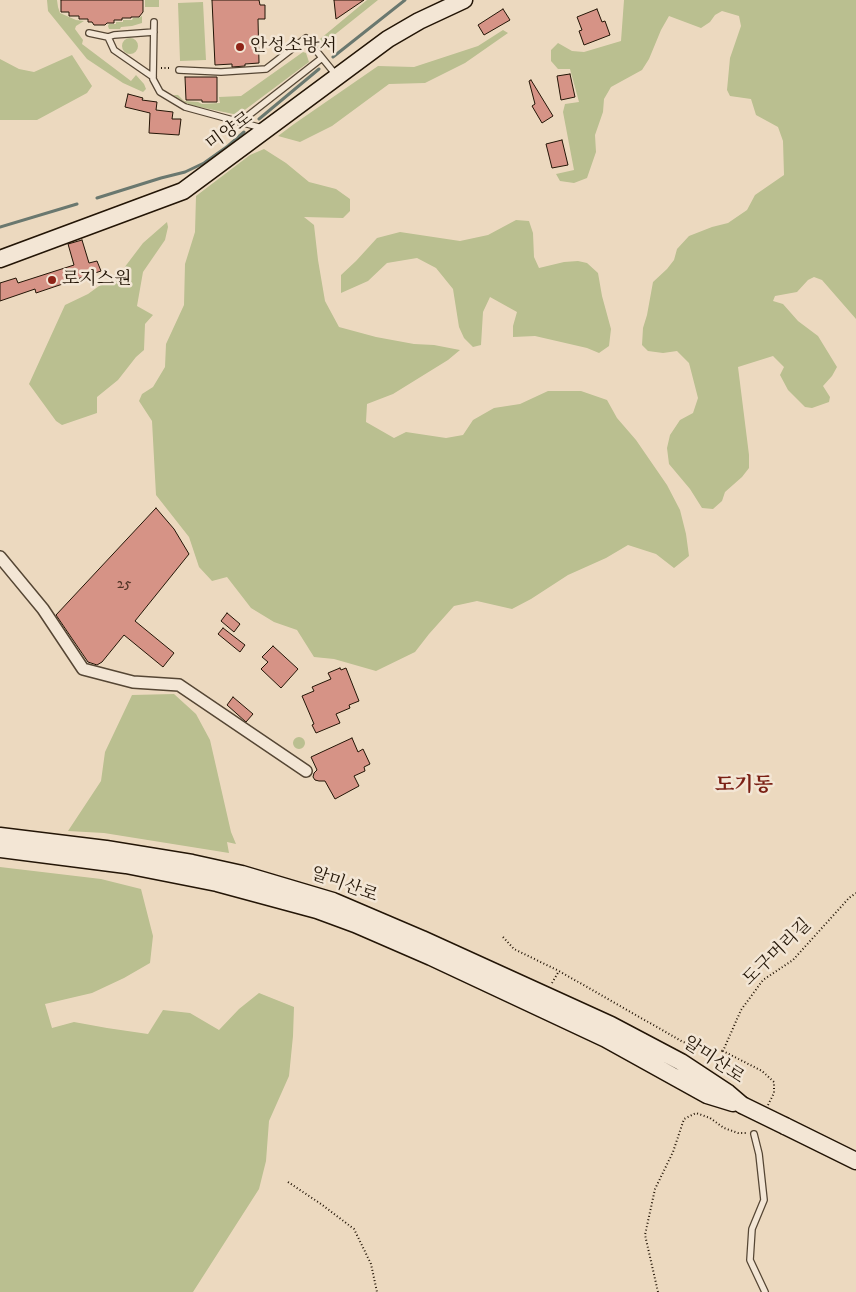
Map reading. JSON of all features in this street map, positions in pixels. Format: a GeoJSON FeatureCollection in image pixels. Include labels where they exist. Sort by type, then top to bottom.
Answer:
{"type":"FeatureCollection","features":[{"type":"Feature","properties":{"kind":"main road","name":"미양로"},"geometry":{"type":"LineString","coordinates":[[0,259],[183,191],[388,39],[419,21],[464,0]]}},
{"type":"Feature","properties":{"kind":"main road","name":"알미산로"},"geometry":{"type":"LineString","coordinates":[[0,836],[106,849],[192,863],[242,874],[333,901],[422,938],[611,1025],[681,1062],[728,1093],[742,1105]]}},
{"type":"Feature","properties":{"kind":"main road","name":"알미산로"},"geometry":{"type":"LineString","coordinates":[[0,849],[126,865],[217,883],[316,910],[355,924],[431,957],[606,1039],[707,1095],[742,1105]]}},
{"type":"Feature","properties":{"kind":"main road"},"geometry":{"type":"LineString","coordinates":[[742,1105],[856,1161]]}},
{"type":"Feature","properties":{"kind":"street"},"geometry":{"type":"LineString","coordinates":[[0,557],[43,609],[83,669],[133,682],[179,685],[306,772]]}},
{"type":"Feature","properties":{"kind":"lane"},"geometry":{"type":"LineString","coordinates":[[154,22],[153,79],[160,92],[185,108],[266,130]]}},
{"type":"Feature","properties":{"kind":"lane"},"geometry":{"type":"LineString","coordinates":[[89,33],[108,37],[154,32]]}},
{"type":"Feature","properties":{"kind":"lane"},"geometry":{"type":"LineString","coordinates":[[108,37],[114,50],[153,77]]}},
{"type":"Feature","properties":{"kind":"lane"},"geometry":{"type":"LineString","coordinates":[[179,70],[221,72],[266,69],[306,38],[338,77]]}},
{"type":"Feature","properties":{"kind":"lane"},"geometry":{"type":"LineString","coordinates":[[240,122],[322,58]]}},
{"type":"Feature","properties":{"kind":"lane"},"geometry":{"type":"LineString","coordinates":[[754,1134],[759,1154],[764,1200],[752,1229],[750,1260],[765,1292]]}},
{"type":"Feature","properties":{"kind":"path"},"geometry":{"type":"LineString","coordinates":[[154,68],[173,68],[179,70]]}},
{"type":"Feature","properties":{"kind":"path","name":"도구머리길"},"geometry":{"type":"LineString","coordinates":[[724,1051],[741,1010],[763,980],[793,960],[849,898],[856,893]]}},
{"type":"Feature","properties":{"kind":"path"},"geometry":{"type":"LineString","coordinates":[[503,937],[514,948],[559,971],[682,1042],[724,1051],[762,1071],[774,1082],[774,1093],[766,1109]]}},
{"type":"Feature","properties":{"kind":"path"},"geometry":{"type":"LineString","coordinates":[[552,984],[559,971]]}},
{"type":"Feature","properties":{"kind":"path"},"geometry":{"type":"LineString","coordinates":[[658,1292],[644,1235],[655,1189],[672,1152],[684,1119],[696,1113],[710,1118],[724,1128],[738,1133],[754,1134]]}},
{"type":"Feature","properties":{"kind":"path"},"geometry":{"type":"LineString","coordinates":[[288,1182],[354,1229],[371,1264],[377,1292]]}},
{"type":"Feature","properties":{"kind":"green space"},"geometry":{"type":"Polygon","coordinates":[[[47,0],[57,0],[60,13],[76,20],[84,21],[76,26],[75,29],[83,40],[82,44],[131,81],[136,75],[146,89],[143,92],[123,83],[87,59],[48,11],[47,0]]]}},
{"type":"Feature","properties":{"kind":"green space"},"geometry":{"type":"Polygon","coordinates":[[[145,0],[159,0],[159,7],[145,7],[145,0]]]}},
{"type":"Feature","properties":{"kind":"green space"},"geometry":{"type":"Polygon","coordinates":[[[367,0],[378,0],[323,44],[320,44],[320,39],[367,0]]]}},
{"type":"Feature","properties":{"kind":"green space"},"geometry":{"type":"Polygon","coordinates":[[[624,0],[856,0],[856,319],[822,280],[814,277],[808,280],[797,292],[775,296],[773,301],[783,304],[798,321],[818,336],[837,367],[823,386],[830,397],[829,402],[812,408],[805,407],[788,390],[780,375],[784,367],[773,356],[738,367],[749,468],[725,492],[722,501],[713,509],[702,508],[690,489],[669,464],[667,448],[670,435],[680,420],[693,413],[698,398],[689,363],[677,351],[663,353],[648,351],[642,345],[643,328],[653,282],[674,260],[677,249],[689,236],[728,223],[747,210],[755,195],[784,175],[783,141],[778,127],[756,115],[751,99],[730,96],[727,90],[730,58],[741,26],[739,16],[722,11],[701,28],[669,16],[642,70],[611,87],[604,99],[603,112],[595,135],[596,152],[587,178],[574,183],[560,181],[556,174],[574,170],[563,112],[565,104],[579,102],[570,69],[558,69],[551,61],[551,50],[558,43],[572,51],[584,52],[621,41],[624,0]]]}},
{"type":"Feature","properties":{"kind":"green space"},"geometry":{"type":"Polygon","coordinates":[[[203,2],[206,60],[180,61],[178,3],[203,2]]]}},
{"type":"Feature","properties":{"kind":"green space"},"geometry":{"type":"Polygon","coordinates":[[[142,16],[142,23],[121,27],[120,29],[109,29],[109,24],[116,24],[116,22],[132,20],[142,16]]]}},
{"type":"Feature","properties":{"kind":"green space"},"geometry":{"type":"Polygon","coordinates":[[[503,30],[508,33],[465,63],[425,83],[389,84],[332,126],[300,142],[278,136],[378,66],[414,67],[478,46],[503,30]]]}},
{"type":"Feature","properties":{"kind":"green space"},"geometry":{"type":"Polygon","coordinates":[[[130,38],[138,46],[130,54],[122,46],[130,38]]]}},
{"type":"Feature","properties":{"kind":"green space"},"geometry":{"type":"Polygon","coordinates":[[[303,52],[306,53],[309,62],[238,115],[190,105],[173,95],[178,95],[184,101],[202,104],[220,103],[219,97],[241,96],[303,52]]]}},
{"type":"Feature","properties":{"kind":"green space"},"geometry":{"type":"Polygon","coordinates":[[[72,55],[92,86],[87,93],[37,120],[0,120],[0,59],[19,69],[34,72],[72,55]]]}},
{"type":"Feature","properties":{"kind":"green space"},"geometry":{"type":"Polygon","coordinates":[[[264,149],[286,163],[309,182],[336,189],[350,199],[350,211],[343,218],[304,217],[314,225],[325,301],[339,327],[376,337],[460,350],[448,360],[393,394],[367,404],[366,422],[394,438],[406,432],[446,438],[463,435],[473,420],[494,408],[520,404],[548,391],[581,391],[607,400],[617,418],[636,440],[667,485],[680,510],[689,556],[674,568],[656,554],[628,545],[606,558],[568,575],[512,609],[477,601],[454,606],[415,652],[376,671],[334,659],[314,657],[297,630],[274,622],[251,608],[227,577],[212,581],[199,567],[189,537],[156,495],[152,421],[139,401],[142,394],[153,387],[165,367],[166,344],[184,305],[185,264],[195,232],[196,196],[250,155],[264,149]]]}},
{"type":"Feature","properties":{"kind":"green space"},"geometry":{"type":"Polygon","coordinates":[[[516,220],[529,221],[533,233],[534,257],[539,268],[578,261],[587,263],[598,273],[611,329],[609,346],[599,353],[587,348],[535,336],[513,337],[513,326],[517,312],[490,297],[483,312],[481,345],[473,347],[464,338],[459,327],[453,289],[436,268],[417,258],[387,263],[368,281],[341,293],[341,275],[377,238],[400,232],[460,241],[488,235],[516,220]]]}},
{"type":"Feature","properties":{"kind":"green space"},"geometry":{"type":"Polygon","coordinates":[[[167,222],[168,227],[165,240],[143,272],[137,306],[153,315],[145,324],[144,350],[118,380],[97,397],[97,413],[62,425],[56,421],[29,384],[65,305],[88,294],[124,268],[143,243],[167,222]]]}},
{"type":"Feature","properties":{"kind":"green space"},"geometry":{"type":"Polygon","coordinates":[[[174,694],[196,714],[210,740],[231,832],[236,844],[227,842],[229,853],[104,833],[68,831],[101,781],[105,752],[132,695],[174,694]]]}},
{"type":"Feature","properties":{"kind":"green space"},"geometry":{"type":"Polygon","coordinates":[[[297,737],[301,737],[305,743],[301,749],[297,749],[293,745],[293,741],[297,737]]]}},
{"type":"Feature","properties":{"kind":"green space"},"geometry":{"type":"Polygon","coordinates":[[[0,867],[101,879],[141,889],[153,936],[150,963],[92,993],[45,1004],[52,1028],[74,1022],[148,1034],[163,1010],[190,1013],[219,1030],[239,1009],[259,993],[294,1007],[289,1076],[269,1121],[266,1161],[259,1189],[193,1292],[0,1292],[0,867]]]}},
{"type":"Feature","properties":{"kind":"building"},"geometry":{"type":"Polygon","coordinates":[[[61,0],[143,0],[143,12],[139,17],[122,18],[122,20],[114,20],[114,23],[94,25],[92,22],[88,22],[88,19],[79,19],[79,16],[69,16],[69,12],[61,12],[61,0]]]}},
{"type":"Feature","properties":{"kind":"building"},"geometry":{"type":"Polygon","coordinates":[[[212,0],[259,0],[260,5],[265,5],[265,19],[258,19],[259,63],[232,67],[232,64],[215,65],[212,0]]]}},
{"type":"Feature","properties":{"kind":"building"},"geometry":{"type":"Polygon","coordinates":[[[334,0],[364,0],[336,19],[334,0]]]}},
{"type":"Feature","properties":{"kind":"building"},"geometry":{"type":"Polygon","coordinates":[[[503,9],[510,20],[484,35],[478,25],[503,9]]]}},
{"type":"Feature","properties":{"kind":"building"},"geometry":{"type":"Polygon","coordinates":[[[597,9],[602,22],[605,21],[610,35],[584,45],[579,31],[582,30],[577,17],[597,9]]]}},
{"type":"Feature","properties":{"kind":"building"},"geometry":{"type":"Polygon","coordinates":[[[570,74],[575,97],[561,100],[557,76],[570,74]]]}},
{"type":"Feature","properties":{"kind":"building"},"geometry":{"type":"Polygon","coordinates":[[[185,77],[217,77],[217,102],[186,100],[185,77]]]}},
{"type":"Feature","properties":{"kind":"building"},"geometry":{"type":"Polygon","coordinates":[[[531,80],[553,116],[542,123],[532,106],[535,104],[529,81],[531,80]]]}},
{"type":"Feature","properties":{"kind":"building"},"geometry":{"type":"Polygon","coordinates":[[[128,94],[143,98],[142,100],[157,102],[156,110],[173,112],[172,119],[181,119],[179,135],[149,133],[150,113],[125,107],[128,94]]]}},
{"type":"Feature","properties":{"kind":"building"},"geometry":{"type":"Polygon","coordinates":[[[562,140],[568,165],[552,168],[546,144],[562,140]]]}},
{"type":"Feature","properties":{"kind":"building"},"geometry":{"type":"Polygon","coordinates":[[[82,240],[89,263],[97,261],[101,271],[36,293],[35,289],[0,301],[0,283],[16,278],[18,283],[74,265],[68,244],[82,240]]]}},
{"type":"Feature","properties":{"kind":"building"},"geometry":{"type":"Polygon","coordinates":[[[156,508],[174,529],[189,554],[135,621],[174,653],[163,667],[124,635],[102,662],[97,665],[88,662],[56,615],[156,508]]]}},
{"type":"Feature","properties":{"kind":"building"},"geometry":{"type":"Polygon","coordinates":[[[227,613],[240,624],[234,632],[221,621],[227,613]]]}},
{"type":"Feature","properties":{"kind":"building"},"geometry":{"type":"Polygon","coordinates":[[[223,628],[245,645],[240,652],[218,634],[223,628]]]}},
{"type":"Feature","properties":{"kind":"building"},"geometry":{"type":"Polygon","coordinates":[[[273,646],[298,669],[281,688],[261,669],[268,662],[262,657],[273,646]]]}},
{"type":"Feature","properties":{"kind":"building"},"geometry":{"type":"Polygon","coordinates":[[[340,668],[341,670],[346,668],[359,701],[349,705],[350,708],[336,714],[340,723],[316,733],[302,696],[314,691],[312,687],[331,679],[328,673],[340,668]]]}},
{"type":"Feature","properties":{"kind":"building"},"geometry":{"type":"Polygon","coordinates":[[[233,697],[253,714],[246,722],[227,705],[233,697]]]}},
{"type":"Feature","properties":{"kind":"building"},"geometry":{"type":"Polygon","coordinates":[[[352,738],[358,752],[363,749],[370,764],[364,767],[365,771],[354,776],[359,786],[335,799],[325,781],[315,780],[313,777],[317,770],[311,757],[352,738]]]}},
{"type":"Feature","properties":{"kind":"waterway"},"geometry":{"type":"LineString","coordinates":[[333,57],[405,0]]}},
{"type":"Feature","properties":{"kind":"waterway"},"geometry":{"type":"LineString","coordinates":[[259,119],[319,69]]}},
{"type":"Feature","properties":{"kind":"waterway"},"geometry":{"type":"LineString","coordinates":[[97,198],[185,172],[204,163],[244,132]]}},
{"type":"Feature","properties":{"kind":"waterway"},"geometry":{"type":"LineString","coordinates":[[0,227],[77,204]]}},
{"type":"Feature","properties":{"kind":"place","name":"안성소방서"},"geometry":{"type":"Point","coordinates":[240,47]}},
{"type":"Feature","properties":{"kind":"place","name":"로지스원"},"geometry":{"type":"Point","coordinates":[52,280]}},
{"type":"Feature","properties":{"kind":"district","name":"도기동"},"geometry":{"type":"Point","coordinates":[744,787]}}]}
